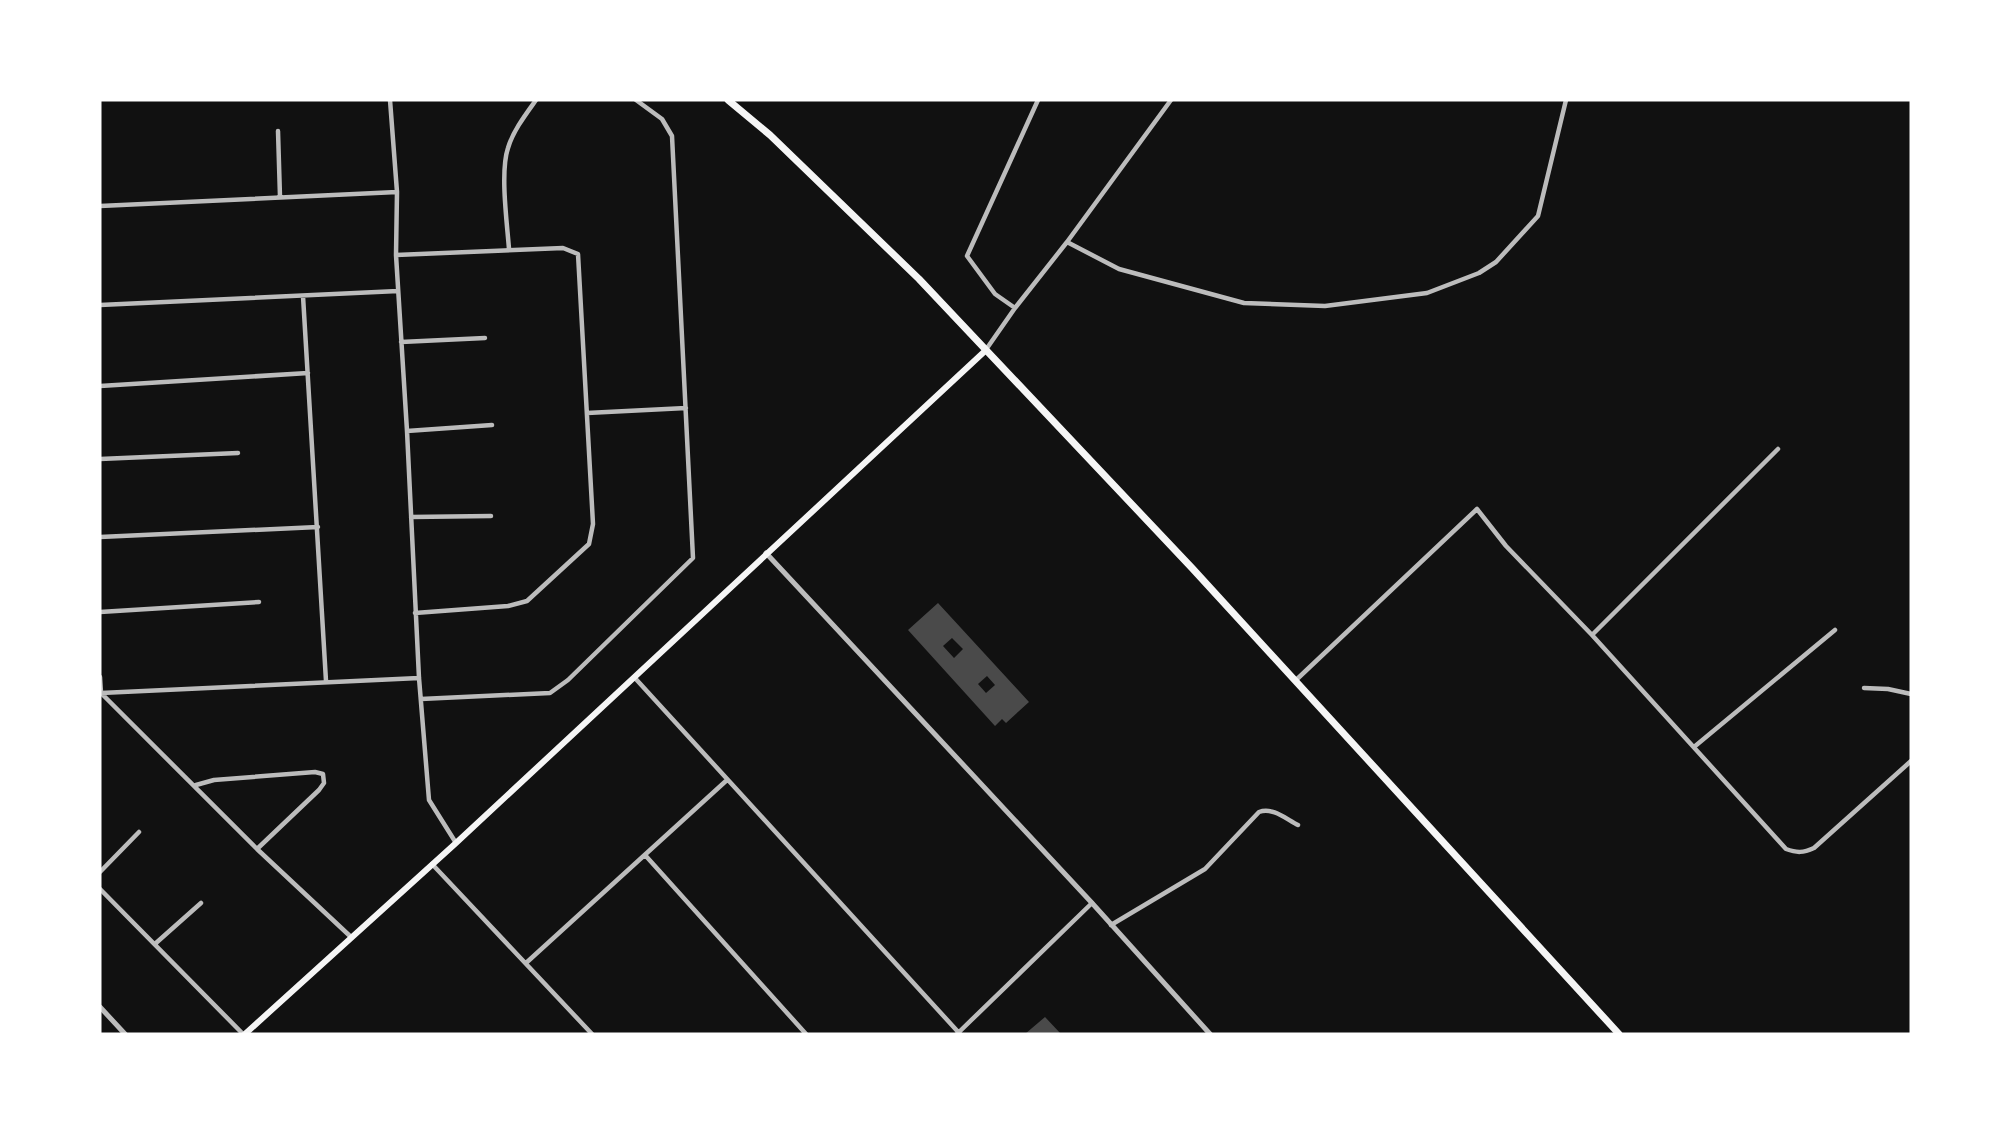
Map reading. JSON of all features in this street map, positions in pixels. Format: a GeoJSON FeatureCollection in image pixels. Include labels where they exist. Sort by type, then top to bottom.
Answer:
{"type":"FeatureCollection","features":[{"type":"Feature","properties":{"kind":"main road"},"geometry":{"type":"LineString","coordinates":[[728,100],[770,135],[919,279],[1100,470],[1619,1034]]}},
{"type":"Feature","properties":{"kind":"main road"},"geometry":{"type":"LineString","coordinates":[[244,1034],[456,843],[985,351]]}},
{"type":"Feature","properties":{"kind":"street"},"geometry":{"type":"LineString","coordinates":[[390,100],[397,192],[396,255],[418,678],[429,800],[456,843]]}},
{"type":"Feature","properties":{"kind":"street"},"geometry":{"type":"LineString","coordinates":[[509,249],[505,175],[508,148],[522,119],[536,100]]}},
{"type":"Feature","properties":{"kind":"street"},"geometry":{"type":"LineString","coordinates":[[421,699],[550,693],[568,680],[692,558],[672,136],[662,119],[636,100]]}},
{"type":"Feature","properties":{"kind":"street"},"geometry":{"type":"LineString","coordinates":[[1015,308],[995,294],[967,256],[1038,100]]}},
{"type":"Feature","properties":{"kind":"street"},"geometry":{"type":"LineString","coordinates":[[985,351],[1171,100]]}},
{"type":"Feature","properties":{"kind":"street"},"geometry":{"type":"LineString","coordinates":[[1067,242],[1119,269],[1244,303],[1325,306],[1427,293],[1479,273],[1496,262],[1538,216],[1566,100]]}},
{"type":"Feature","properties":{"kind":"street"},"geometry":{"type":"LineString","coordinates":[[278,131],[280,197]]}},
{"type":"Feature","properties":{"kind":"street"},"geometry":{"type":"LineString","coordinates":[[100,206],[397,192]]}},
{"type":"Feature","properties":{"kind":"street"},"geometry":{"type":"LineString","coordinates":[[396,255],[563,248],[578,254],[593,524],[589,544],[527,601],[508,606],[415,613]]}},
{"type":"Feature","properties":{"kind":"street"},"geometry":{"type":"LineString","coordinates":[[100,305],[398,291]]}},
{"type":"Feature","properties":{"kind":"street"},"geometry":{"type":"LineString","coordinates":[[303,296],[326,681]]}},
{"type":"Feature","properties":{"kind":"street"},"geometry":{"type":"LineString","coordinates":[[401,342],[485,338]]}},
{"type":"Feature","properties":{"kind":"street"},"geometry":{"type":"LineString","coordinates":[[100,386],[308,373]]}},
{"type":"Feature","properties":{"kind":"street"},"geometry":{"type":"LineString","coordinates":[[587,412],[686,408]]}},
{"type":"Feature","properties":{"kind":"street"},"geometry":{"type":"LineString","coordinates":[[407,431],[492,425]]}},
{"type":"Feature","properties":{"kind":"street"},"geometry":{"type":"LineString","coordinates":[[1592,635],[1778,449]]}},
{"type":"Feature","properties":{"kind":"street"},"geometry":{"type":"LineString","coordinates":[[100,459],[238,453]]}},
{"type":"Feature","properties":{"kind":"street"},"geometry":{"type":"LineString","coordinates":[[1295,681],[1477,509],[1506,545],[1592,635],[1786,849],[1804,852],[1814,848],[1911,761]]}},
{"type":"Feature","properties":{"kind":"street"},"geometry":{"type":"LineString","coordinates":[[411,517],[491,516]]}},
{"type":"Feature","properties":{"kind":"street"},"geometry":{"type":"LineString","coordinates":[[100,537],[318,527]]}},
{"type":"Feature","properties":{"kind":"street"},"geometry":{"type":"LineString","coordinates":[[766,553],[1210,1034]]}},
{"type":"Feature","properties":{"kind":"street"},"geometry":{"type":"LineString","coordinates":[[100,612],[259,601]]}},
{"type":"Feature","properties":{"kind":"street"},"geometry":{"type":"LineString","coordinates":[[1694,747],[1835,630]]}},
{"type":"Feature","properties":{"kind":"street"},"geometry":{"type":"LineString","coordinates":[[634,676],[958,1034],[1091,903]]}},
{"type":"Feature","properties":{"kind":"street"},"geometry":{"type":"LineString","coordinates":[[100,677],[100,693],[196,785],[257,849],[351,937]]}},
{"type":"Feature","properties":{"kind":"street"},"geometry":{"type":"LineString","coordinates":[[100,693],[418,678]]}},
{"type":"Feature","properties":{"kind":"street"},"geometry":{"type":"LineString","coordinates":[[1864,688],[1911,694]]}},
{"type":"Feature","properties":{"kind":"street"},"geometry":{"type":"LineString","coordinates":[[196,785],[227,779],[315,772],[323,774],[324,783],[320,790],[257,849]]}},
{"type":"Feature","properties":{"kind":"street"},"geometry":{"type":"LineString","coordinates":[[526,963],[727,780]]}},
{"type":"Feature","properties":{"kind":"street"},"geometry":{"type":"LineString","coordinates":[[1111,925],[1205,869],[1258,812],[1265,810],[1275,813],[1298,825]]}},
{"type":"Feature","properties":{"kind":"street"},"geometry":{"type":"LineString","coordinates":[[100,872],[139,832]]}},
{"type":"Feature","properties":{"kind":"street"},"geometry":{"type":"LineString","coordinates":[[645,855],[806,1034]]}},
{"type":"Feature","properties":{"kind":"street"},"geometry":{"type":"LineString","coordinates":[[432,864],[592,1034]]}},
{"type":"Feature","properties":{"kind":"street"},"geometry":{"type":"LineString","coordinates":[[100,889],[244,1034]]}},
{"type":"Feature","properties":{"kind":"street"},"geometry":{"type":"LineString","coordinates":[[156,943],[201,903]]}},
{"type":"Feature","properties":{"kind":"street"},"geometry":{"type":"LineString","coordinates":[[100,1007],[125,1034]]}},
{"type":"Feature","properties":{"kind":"building"},"geometry":{"type":"Polygon","coordinates":[[[938,603],[1029,702],[1006,723],[1002,719],[995,726],[908,630],[938,603]],[[952,638],[943,646],[954,658],[963,649],[952,638]],[[987,676],[978,684],[986,693],[995,685],[987,676]]]}},
{"type":"Feature","properties":{"kind":"building"},"geometry":{"type":"Polygon","coordinates":[[[1045,1017],[1061,1034],[1025,1034],[1045,1017]]]}}]}
